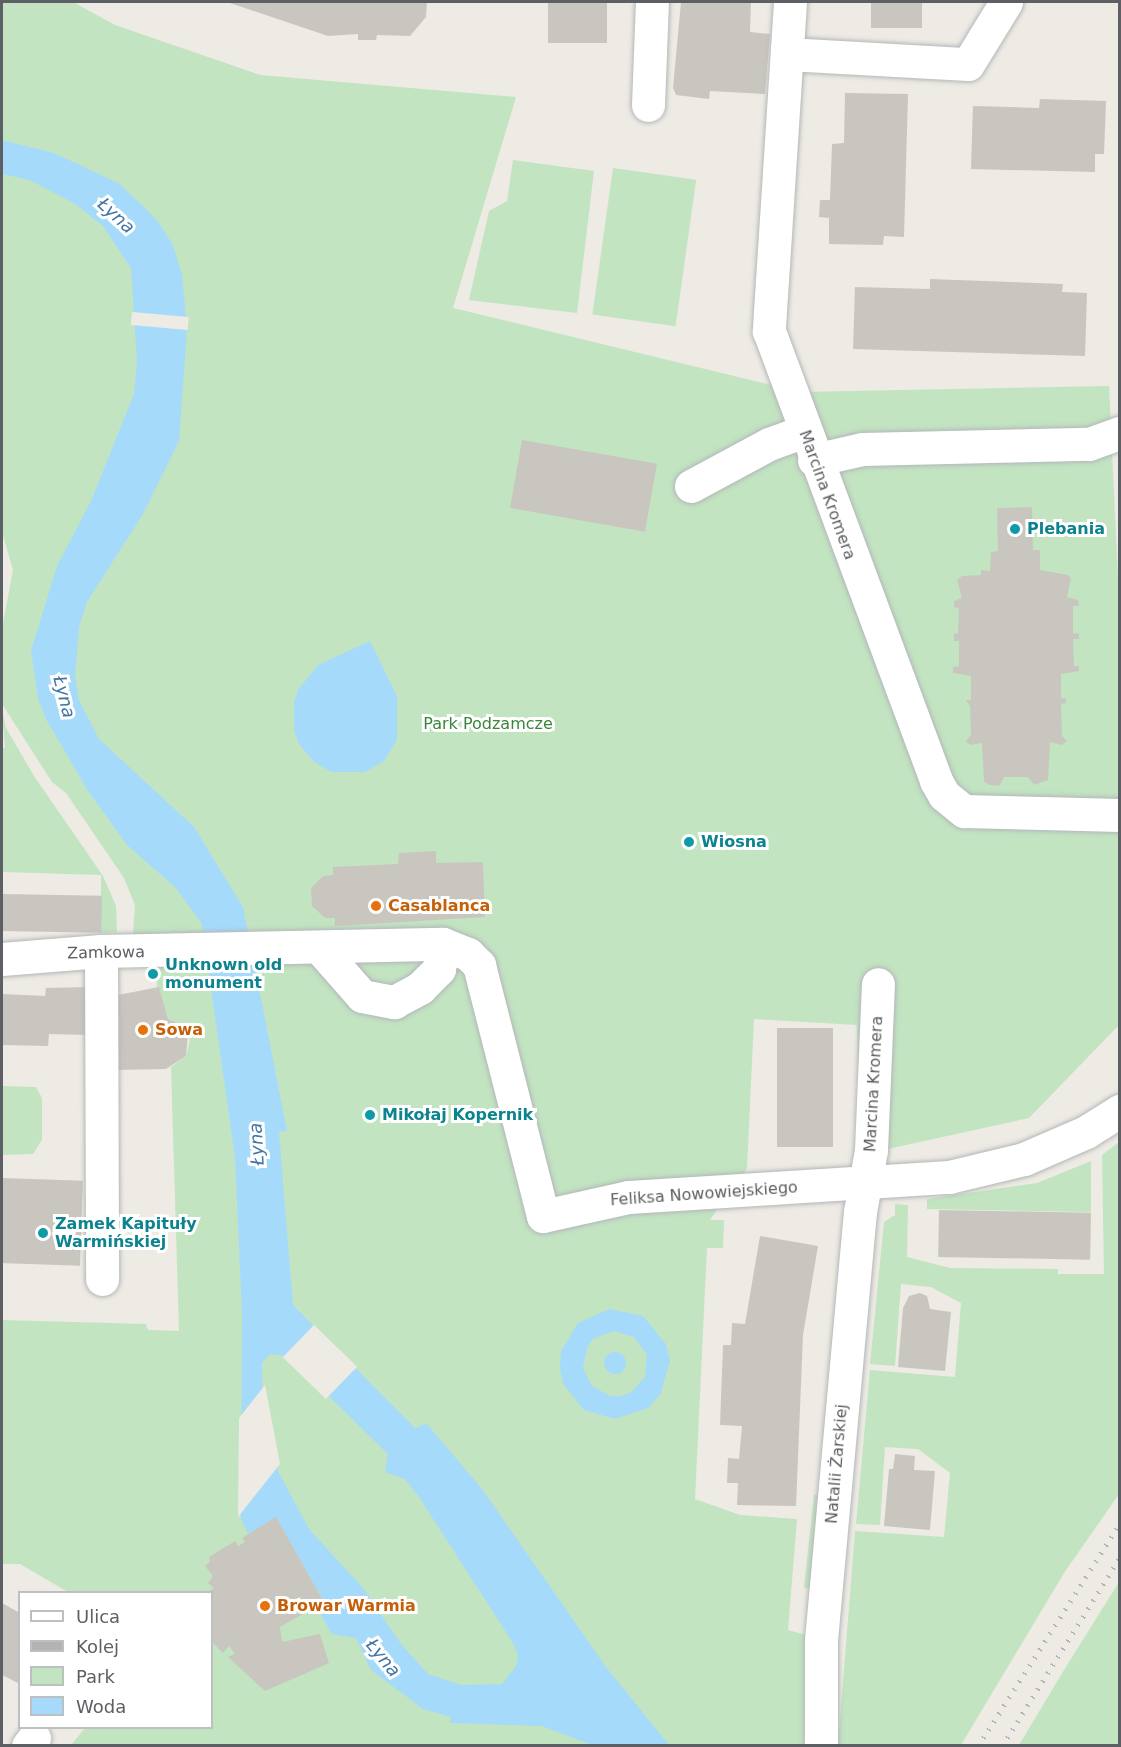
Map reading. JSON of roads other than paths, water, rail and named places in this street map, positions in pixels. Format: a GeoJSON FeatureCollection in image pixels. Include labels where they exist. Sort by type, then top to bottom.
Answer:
{"type":"FeatureCollection","features":[{"type":"Feature","properties":{"kind":"street"},"geometry":{"type":"LineString","coordinates":[[648,105],[652,2]]}},
{"type":"Feature","properties":{"kind":"street","name":"Marcina Kromera"},"geometry":{"type":"LineString","coordinates":[[790,2],[781,329],[809,445],[944,795],[955,806],[976,812],[1119,815]]}},
{"type":"Feature","properties":{"kind":"street"},"geometry":{"type":"LineString","coordinates":[[787,54],[968,64],[1006,2]]}},
{"type":"Feature","properties":{"kind":"street"},"geometry":{"type":"LineString","coordinates":[[691,486],[769,444],[862,448],[1089,444],[1119,433]]}},
{"type":"Feature","properties":{"kind":"street"},"geometry":{"type":"LineString","coordinates":[[306,948],[362,996],[394,1002],[420,988],[439,969],[443,944]]}},
{"type":"Feature","properties":{"kind":"street","name":"Zamkowa"},"geometry":{"type":"LineString","coordinates":[[2,959],[101,951],[163,952],[443,944],[468,954],[479,965],[543,1216]]}},
{"type":"Feature","properties":{"kind":"street"},"geometry":{"type":"LineString","coordinates":[[101,951],[102,1279]]}},
{"type":"Feature","properties":{"kind":"street","name":"Marcina Kromera"},"geometry":{"type":"LineString","coordinates":[[866,1183],[872,1150],[878,984]]}},
{"type":"Feature","properties":{"kind":"street","name":"Feliksa Nowowiejskiego"},"geometry":{"type":"LineString","coordinates":[[543,1216],[629,1197],[949,1177],[990,1170],[1054,1147],[1119,1111]]}},
{"type":"Feature","properties":{"kind":"street","name":"Natalii Żarskiej"},"geometry":{"type":"LineString","coordinates":[[821,1746],[822,1629],[860,1212],[866,1183]]}},
{"type":"Feature","properties":{"kind":"water","name":"Łyna"},"geometry":{"type":"Polygon","coordinates":[[[2,140],[54,153],[120,184],[157,220],[173,245],[182,275],[187,329],[179,441],[143,514],[87,602],[79,627],[75,676],[79,700],[99,739],[194,827],[243,907],[287,1131],[279,1132],[293,1305],[415,1428],[427,1424],[482,1489],[606,1667],[669,1745],[592,1745],[542,1726],[450,1723],[451,1717],[423,1709],[371,1670],[356,1638],[332,1634],[321,1615],[329,1610],[276,1518],[248,1534],[241,1519],[242,1314],[235,1158],[202,924],[175,887],[127,845],[88,791],[46,719],[38,699],[31,651],[57,566],[91,501],[134,394],[137,361],[131,268],[103,226],[75,204],[30,180],[2,174],[2,140]],[[270,1354],[262,1363],[262,1384],[278,1471],[309,1529],[363,1588],[401,1644],[428,1674],[461,1685],[502,1684],[516,1666],[518,1655],[513,1643],[419,1497],[405,1479],[385,1472],[388,1454],[285,1356],[270,1354]]]}},
{"type":"Feature","properties":{"kind":"water"},"geometry":{"type":"Polygon","coordinates":[[[370,641],[397,696],[397,740],[384,761],[365,772],[332,772],[314,762],[299,744],[294,731],[294,703],[298,690],[318,665],[370,641]]]}},
{"type":"Feature","properties":{"kind":"water"},"geometry":{"type":"Polygon","coordinates":[[[609,1309],[643,1316],[666,1344],[670,1361],[660,1395],[648,1408],[615,1419],[584,1410],[563,1384],[560,1368],[561,1351],[578,1323],[609,1309]],[[613,1331],[593,1339],[587,1348],[583,1368],[592,1386],[610,1396],[620,1396],[630,1393],[645,1377],[647,1355],[634,1337],[613,1331]]]}},
{"type":"Feature","properties":{"kind":"water"},"geometry":{"type":"Polygon","coordinates":[[[615,1352],[623,1355],[626,1363],[623,1371],[615,1374],[607,1371],[604,1363],[607,1355],[615,1352]]]}},
{"type":"Feature","properties":{"kind":"railway"},"geometry":{"type":"LineString","coordinates":[[978,1746],[1120,1523]]}},
{"type":"Feature","properties":{"kind":"railway"},"geometry":{"type":"LineString","coordinates":[[1002,1746],[1120,1557]]}},
{"type":"Feature","properties":{"kind":"place","name":"Plebania"},"geometry":{"type":"Point","coordinates":[1015,529]}},
{"type":"Feature","properties":{"kind":"place","name":"Wiosna"},"geometry":{"type":"Point","coordinates":[689,842]}},
{"type":"Feature","properties":{"kind":"place","name":"Casablanca"},"geometry":{"type":"Point","coordinates":[376,906]}},
{"type":"Feature","properties":{"kind":"place","name":"Unknown old monument"},"geometry":{"type":"Point","coordinates":[153,974]}},
{"type":"Feature","properties":{"kind":"place","name":"Sowa"},"geometry":{"type":"Point","coordinates":[143,1030]}},
{"type":"Feature","properties":{"kind":"place","name":"Mikołaj Kopernik"},"geometry":{"type":"Point","coordinates":[370,1115]}},
{"type":"Feature","properties":{"kind":"place","name":"Zamek Kapituły Warmińskiej"},"geometry":{"type":"Point","coordinates":[43,1233]}},
{"type":"Feature","properties":{"kind":"place","name":"Browar Warmia"},"geometry":{"type":"Point","coordinates":[265,1606]}},
{"type":"Feature","properties":{"kind":"park label","name":"Park Podzamcze"},"geometry":{"type":"Point","coordinates":[488,724]}}]}
